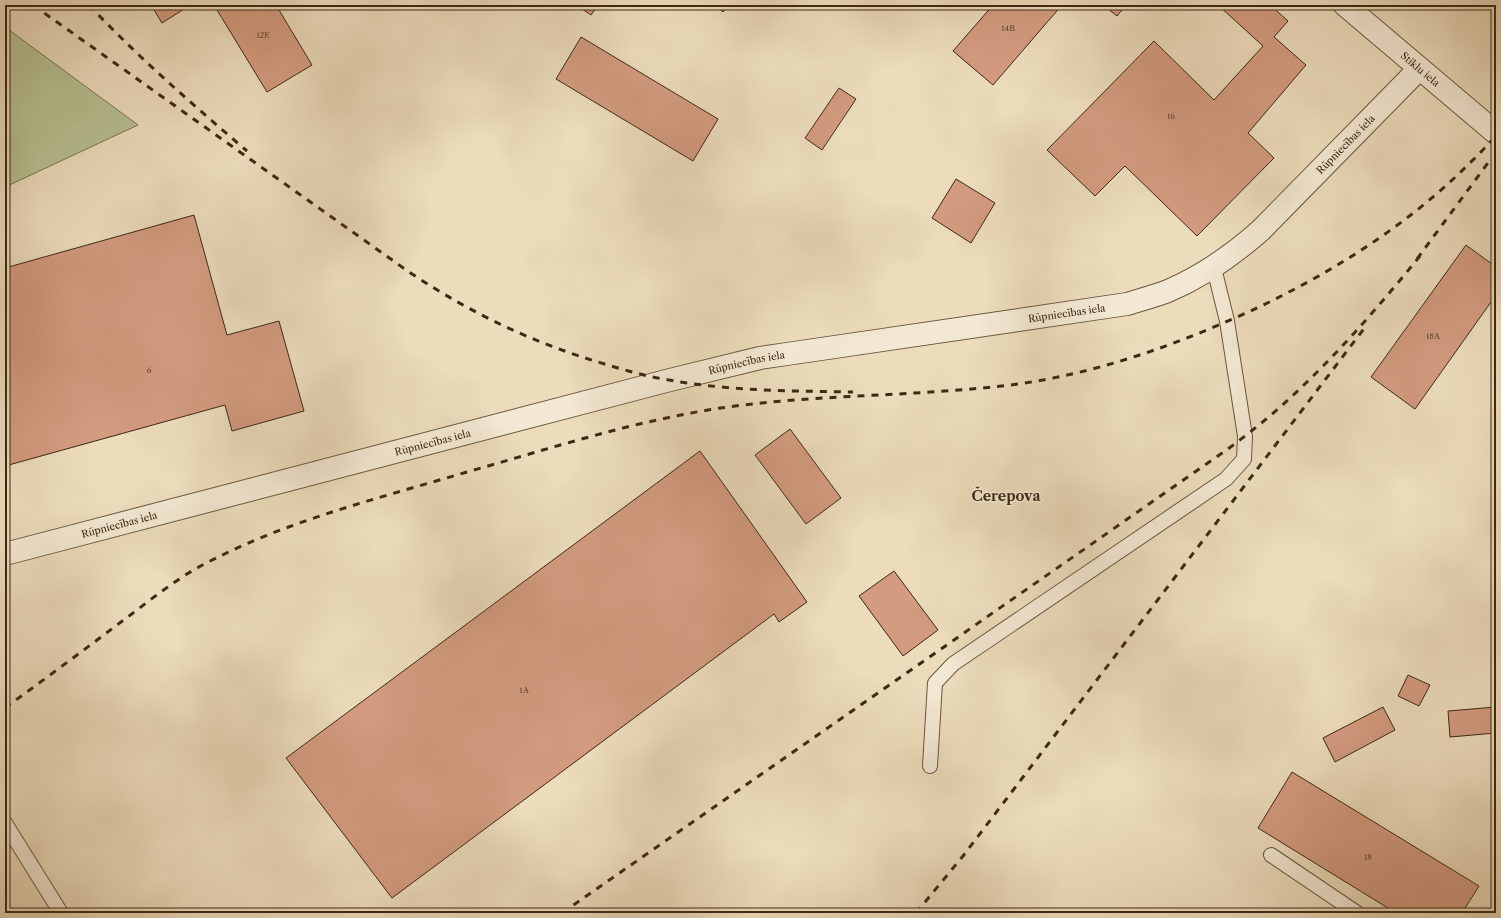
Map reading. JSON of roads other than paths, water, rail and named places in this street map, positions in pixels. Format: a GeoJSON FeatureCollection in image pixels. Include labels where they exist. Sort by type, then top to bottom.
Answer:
{"type":"FeatureCollection","features":[{"type":"Feature","properties":{"kind":"street","name":"Stiklu iela"},"geometry":{"type":"LineString","coordinates":[[1345,5],[1496,133]]}},
{"type":"Feature","properties":{"kind":"street","name":"Rūpniecības iela"},"geometry":{"type":"LineString","coordinates":[[5,554],[670,380],[760,358],[1127,304],[1168,291],[1214,268],[1261,230],[1419,69]]}},
{"type":"Feature","properties":{"kind":"lane"},"geometry":{"type":"LineString","coordinates":[[930,766],[935,683],[953,664],[1226,479],[1244,459],[1245,436],[1227,321],[1214,268]]}},
{"type":"Feature","properties":{"kind":"lane"},"geometry":{"type":"LineString","coordinates":[[5,823],[61,913]]}},
{"type":"Feature","properties":{"kind":"lane"},"geometry":{"type":"LineString","coordinates":[[1271,855],[1357,913]]}},
{"type":"Feature","properties":{"kind":"railway"},"geometry":{"type":"LineString","coordinates":[[33,5],[409,272],[481,315],[554,347],[646,376],[692,384],[738,388],[784,391],[853,392]]}},
{"type":"Feature","properties":{"kind":"railway"},"geometry":{"type":"LineString","coordinates":[[89,5],[146,62],[247,151]]}},
{"type":"Feature","properties":{"kind":"railway"},"geometry":{"type":"LineString","coordinates":[[5,708],[166,588],[197,568],[262,537],[364,502],[574,441],[681,415],[758,403],[953,390],[1024,383],[1086,371],[1147,353],[1176,342],[1235,318],[1282,296],[1349,258],[1391,229],[1434,196],[1456,177],[1496,136]]}},
{"type":"Feature","properties":{"kind":"railway"},"geometry":{"type":"LineString","coordinates":[[1417,259],[1496,152]]}},
{"type":"Feature","properties":{"kind":"railway"},"geometry":{"type":"LineString","coordinates":[[562,913],[1236,443],[1282,405],[1325,365],[1374,311],[1420,256]]}},
{"type":"Feature","properties":{"kind":"railway"},"geometry":{"type":"LineString","coordinates":[[916,913],[963,856],[1366,326]]}},
{"type":"Feature","properties":{"kind":"district","name":"Čerepova"},"geometry":{"type":"Point","coordinates":[1006,496]}}]}
